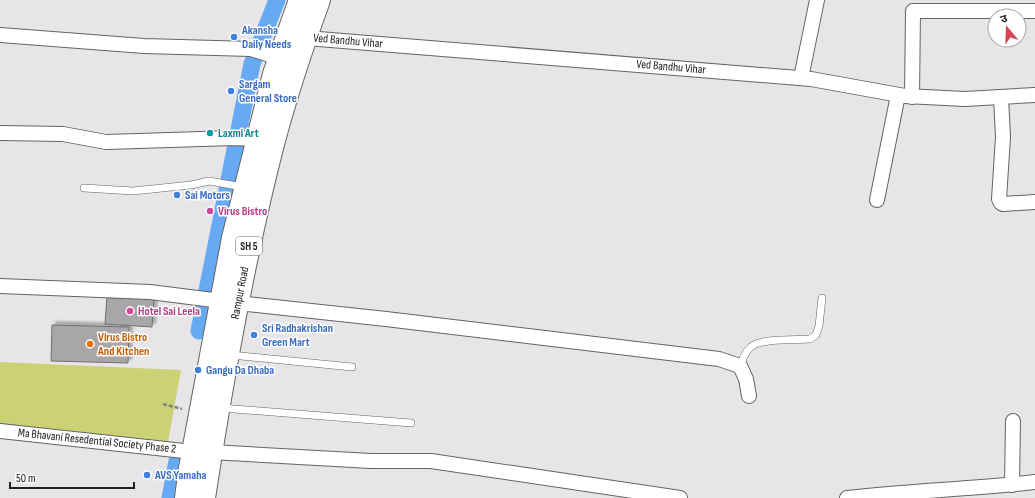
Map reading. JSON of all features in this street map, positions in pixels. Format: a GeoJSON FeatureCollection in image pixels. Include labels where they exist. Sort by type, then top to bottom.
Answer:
{"type":"FeatureCollection","features":[{"type":"Feature","properties":{"kind":"main road"},"geometry":{"type":"LineString","coordinates":[[186,498],[202,452],[217,300],[233,238],[244,139],[265,53],[300,0]]}},
{"type":"Feature","properties":{"kind":"main road","name":"Rampur Road"},"geometry":{"type":"LineString","coordinates":[[204,498],[202,452],[219,408],[228,355],[217,300],[250,244],[273,144],[319,0]]}},
{"type":"Feature","properties":{"kind":"street"},"geometry":{"type":"LineString","coordinates":[[801,78],[817,0]]}},
{"type":"Feature","properties":{"kind":"street"},"geometry":{"type":"LineString","coordinates":[[877,200],[905,96],[913,11],[1035,11]]}},
{"type":"Feature","properties":{"kind":"street"},"geometry":{"type":"LineString","coordinates":[[0,36],[265,53]]}},
{"type":"Feature","properties":{"kind":"street","name":"Ved Bandhu Vihar"},"geometry":{"type":"LineString","coordinates":[[306,38],[801,78],[905,96],[965,99],[1035,94]]}},
{"type":"Feature","properties":{"kind":"street"},"geometry":{"type":"LineString","coordinates":[[1001,97],[1003,137],[1000,203],[1035,202]]}},
{"type":"Feature","properties":{"kind":"street"},"geometry":{"type":"LineString","coordinates":[[0,133],[63,134],[106,142],[244,139]]}},
{"type":"Feature","properties":{"kind":"street"},"geometry":{"type":"LineString","coordinates":[[0,286],[150,292],[386,318],[719,359],[740,366],[746,379],[749,396]]}},
{"type":"Feature","properties":{"kind":"street"},"geometry":{"type":"LineString","coordinates":[[1012,485],[1013,421]]}},
{"type":"Feature","properties":{"kind":"street","name":"Ma Bhavani Resedential Society Phase 2"},"geometry":{"type":"LineString","coordinates":[[0,431],[202,452],[371,461],[431,461],[680,498]]}},
{"type":"Feature","properties":{"kind":"street"},"geometry":{"type":"LineString","coordinates":[[847,498],[976,493],[1012,485],[1035,482]]}},
{"type":"Feature","properties":{"kind":"lane"},"geometry":{"type":"LineString","coordinates":[[84,188],[134,191],[191,185],[209,181],[238,186]]}},
{"type":"Feature","properties":{"kind":"lane"},"geometry":{"type":"LineString","coordinates":[[740,366],[745,353],[750,347],[760,342],[810,339],[816,335],[819,326],[822,298]]}},
{"type":"Feature","properties":{"kind":"lane"},"geometry":{"type":"LineString","coordinates":[[228,355],[352,367]]}},
{"type":"Feature","properties":{"kind":"lane"},"geometry":{"type":"LineString","coordinates":[[219,408],[411,423]]}},
{"type":"Feature","properties":{"kind":"green space"},"geometry":{"type":"Polygon","coordinates":[[[0,362],[181,370],[168,442],[0,425],[0,362]]]}},
{"type":"Feature","properties":{"kind":"building","name":"Hotel Sai Leela"},"geometry":{"type":"Polygon","coordinates":[[[107,296],[154,298],[152,327],[105,324],[107,296]]]}},
{"type":"Feature","properties":{"kind":"building","name":"Virus Bistro And Kitchen"},"geometry":{"type":"Polygon","coordinates":[[[52,325],[129,327],[128,363],[51,361],[52,325]]]}},
{"type":"Feature","properties":{"kind":"waterway"},"geometry":{"type":"LineString","coordinates":[[199,331],[252,64],[277,0]]}},
{"type":"Feature","properties":{"kind":"waterway"},"geometry":{"type":"LineString","coordinates":[[170,498],[177,461]]}},
{"type":"Feature","properties":{"kind":"place","name":"Akansha Daily Needs"},"geometry":{"type":"Point","coordinates":[234,37]}},
{"type":"Feature","properties":{"kind":"place","name":"Sargam General Store"},"geometry":{"type":"Point","coordinates":[231,91]}},
{"type":"Feature","properties":{"kind":"place","name":"Laxmi Art"},"geometry":{"type":"Point","coordinates":[210,133]}},
{"type":"Feature","properties":{"kind":"place","name":"Sai Motors"},"geometry":{"type":"Point","coordinates":[177,195]}},
{"type":"Feature","properties":{"kind":"place","name":"Virus Bistro"},"geometry":{"type":"Point","coordinates":[210,211]}},
{"type":"Feature","properties":{"kind":"place","name":"Hotel Sai Leela"},"geometry":{"type":"Point","coordinates":[130,311]}},
{"type":"Feature","properties":{"kind":"place","name":"Sri Radhakrishan Green Mart"},"geometry":{"type":"Point","coordinates":[254,335]}},
{"type":"Feature","properties":{"kind":"place","name":"Virus Bistro And Kitchen"},"geometry":{"type":"Point","coordinates":[90,344]}},
{"type":"Feature","properties":{"kind":"place","name":"Gangu Da Dhaba"},"geometry":{"type":"Point","coordinates":[198,370]}},
{"type":"Feature","properties":{"kind":"place","name":"AVS Yamaha"},"geometry":{"type":"Point","coordinates":[147,475]}}]}
